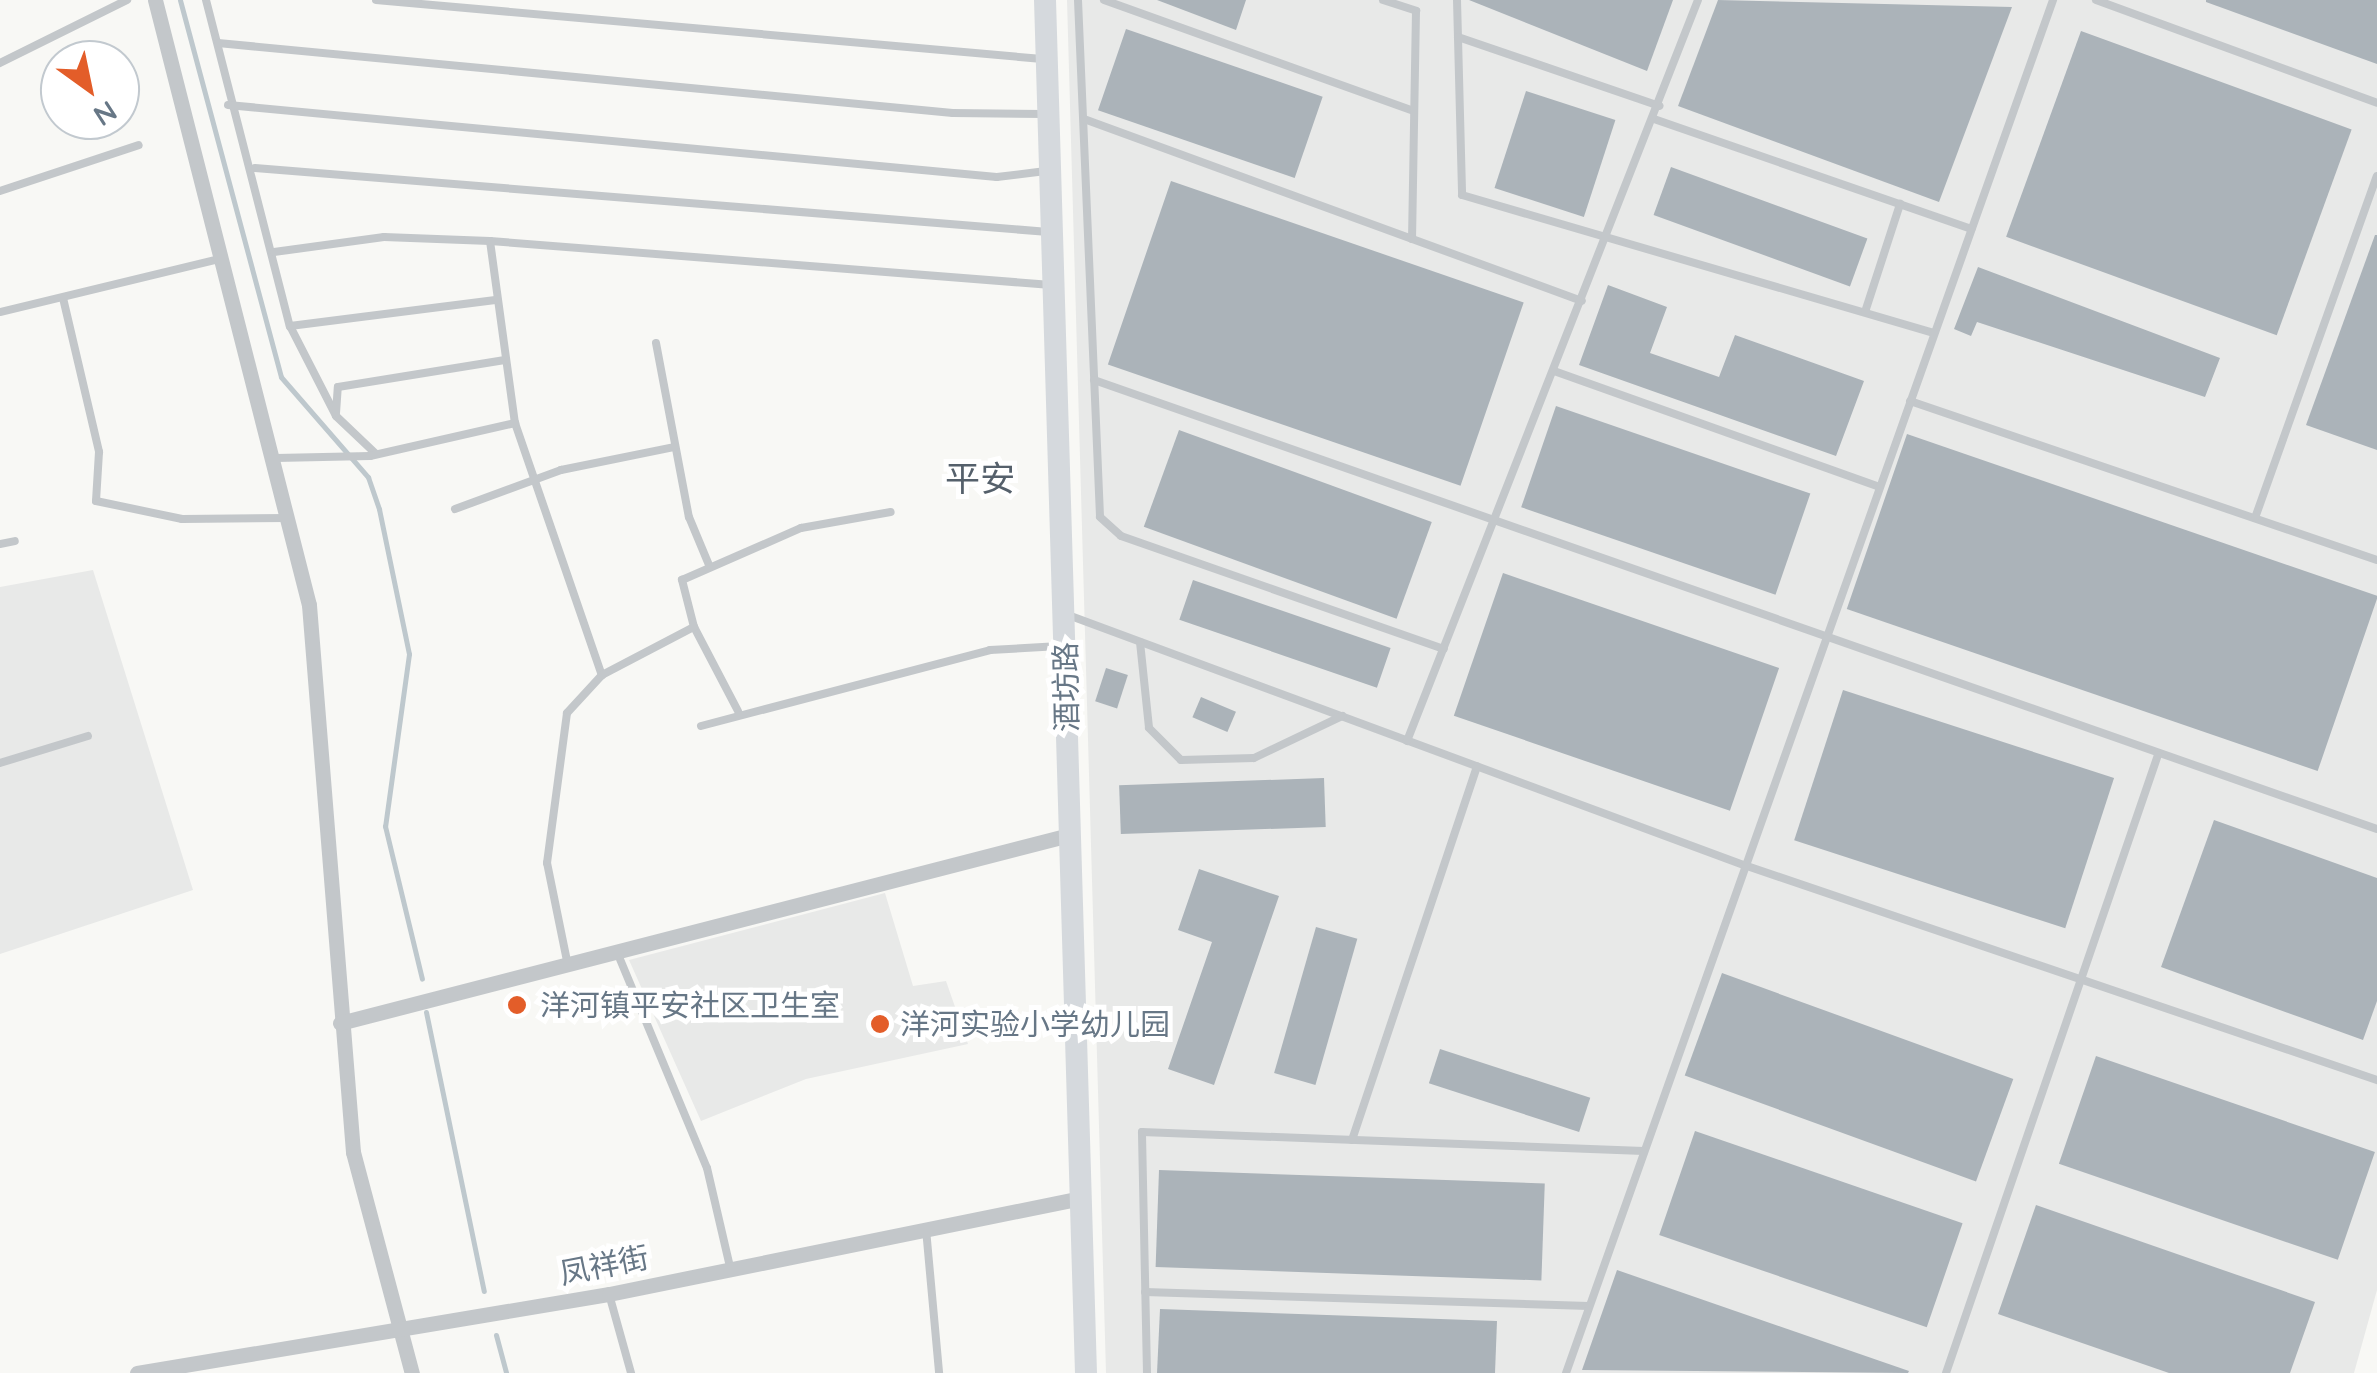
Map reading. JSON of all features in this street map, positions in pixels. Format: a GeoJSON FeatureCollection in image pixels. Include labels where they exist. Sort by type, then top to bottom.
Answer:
{"type":"FeatureCollection","features":[{"type":"Feature","properties":{"kind":"street"},"geometry":{"type":"LineString","coordinates":[[155,0],[290,518],[320,690],[323,862],[353,1152],[412,1373]]}},
{"type":"Feature","properties":{"kind":"street","name":"酒坊路"},"geometry":{"type":"LineString","coordinates":[[1044,0],[1086,1373]]}},
{"type":"Feature","properties":{"kind":"street"},"geometry":{"type":"LineString","coordinates":[[340,1023],[567,961],[617,952],[1070,835]]}},
{"type":"Feature","properties":{"kind":"street","name":"凤祥街"},"geometry":{"type":"LineString","coordinates":[[136,1373],[608,1294],[1079,1198]]}},
{"type":"Feature","properties":{"kind":"street"},"geometry":{"type":"LineString","coordinates":[[266,1354],[268,1373]]}},
{"type":"Feature","properties":{"kind":"lane"},"geometry":{"type":"LineString","coordinates":[[0,64],[127,0]]}},
{"type":"Feature","properties":{"kind":"lane"},"geometry":{"type":"LineString","coordinates":[[206,0],[218,42],[228,105],[255,168],[290,326],[336,416],[376,454]]}},
{"type":"Feature","properties":{"kind":"lane"},"geometry":{"type":"LineString","coordinates":[[376,0],[1047,60]]}},
{"type":"Feature","properties":{"kind":"lane"},"geometry":{"type":"LineString","coordinates":[[1078,0],[1100,517],[1108,528],[1444,649]]}},
{"type":"Feature","properties":{"kind":"lane"},"geometry":{"type":"LineString","coordinates":[[1104,0],[1414,111]]}},
{"type":"Feature","properties":{"kind":"lane"},"geometry":{"type":"LineString","coordinates":[[1383,0],[1416,12],[1412,239]]}},
{"type":"Feature","properties":{"kind":"lane"},"geometry":{"type":"LineString","coordinates":[[1458,0],[1462,195],[1934,333]]}},
{"type":"Feature","properties":{"kind":"lane"},"geometry":{"type":"LineString","coordinates":[[1408,741],[1698,0]]}},
{"type":"Feature","properties":{"kind":"lane"},"geometry":{"type":"LineString","coordinates":[[1566,1373],[2053,0]]}},
{"type":"Feature","properties":{"kind":"lane"},"geometry":{"type":"LineString","coordinates":[[2096,0],[2377,102]]}},
{"type":"Feature","properties":{"kind":"lane"},"geometry":{"type":"LineString","coordinates":[[1458,37],[1659,106]]}},
{"type":"Feature","properties":{"kind":"lane"},"geometry":{"type":"LineString","coordinates":[[218,42],[953,114],[1048,114]]}},
{"type":"Feature","properties":{"kind":"lane"},"geometry":{"type":"LineString","coordinates":[[228,105],[997,177],[1050,171]]}},
{"type":"Feature","properties":{"kind":"lane"},"geometry":{"type":"LineString","coordinates":[[1084,119],[1582,301]]}},
{"type":"Feature","properties":{"kind":"lane"},"geometry":{"type":"LineString","coordinates":[[1654,119],[1972,229]]}},
{"type":"Feature","properties":{"kind":"lane"},"geometry":{"type":"LineString","coordinates":[[0,191],[139,145]]}},
{"type":"Feature","properties":{"kind":"lane"},"geometry":{"type":"LineString","coordinates":[[255,168],[1052,233]]}},
{"type":"Feature","properties":{"kind":"lane"},"geometry":{"type":"LineString","coordinates":[[2254,518],[2377,176]]}},
{"type":"Feature","properties":{"kind":"lane"},"geometry":{"type":"LineString","coordinates":[[1864,312],[1900,204]]}},
{"type":"Feature","properties":{"kind":"lane"},"geometry":{"type":"LineString","coordinates":[[274,252],[384,237],[490,241],[1054,285]]}},
{"type":"Feature","properties":{"kind":"lane"},"geometry":{"type":"LineString","coordinates":[[490,241],[515,422],[602,675]]}},
{"type":"Feature","properties":{"kind":"lane"},"geometry":{"type":"LineString","coordinates":[[0,312],[224,258]]}},
{"type":"Feature","properties":{"kind":"lane"},"geometry":{"type":"LineString","coordinates":[[63,298],[99,452],[96,501],[182,519],[290,518]]}},
{"type":"Feature","properties":{"kind":"lane"},"geometry":{"type":"LineString","coordinates":[[290,326],[497,300]]}},
{"type":"Feature","properties":{"kind":"lane"},"geometry":{"type":"LineString","coordinates":[[656,343],[674,447],[709,565]]}},
{"type":"Feature","properties":{"kind":"lane"},"geometry":{"type":"LineString","coordinates":[[336,416],[338,387],[505,360]]}},
{"type":"Feature","properties":{"kind":"lane"},"geometry":{"type":"LineString","coordinates":[[1554,372],[1880,487]]}},
{"type":"Feature","properties":{"kind":"lane"},"geometry":{"type":"LineString","coordinates":[[1094,380],[1824,642],[2377,829]]}},
{"type":"Feature","properties":{"kind":"lane"},"geometry":{"type":"LineString","coordinates":[[1910,400],[2377,560]]}},
{"type":"Feature","properties":{"kind":"lane"},"geometry":{"type":"LineString","coordinates":[[276,458],[376,454],[515,422]]}},
{"type":"Feature","properties":{"kind":"lane"},"geometry":{"type":"LineString","coordinates":[[455,509],[533,480],[674,447]]}},
{"type":"Feature","properties":{"kind":"lane"},"geometry":{"type":"LineString","coordinates":[[738,711],[694,627],[682,580],[801,528],[891,512]]}},
{"type":"Feature","properties":{"kind":"lane"},"geometry":{"type":"LineString","coordinates":[[0,544],[15,541]]}},
{"type":"Feature","properties":{"kind":"lane"},"geometry":{"type":"LineString","coordinates":[[1064,613],[1744,866],[2377,1080]]}},
{"type":"Feature","properties":{"kind":"lane"},"geometry":{"type":"LineString","coordinates":[[567,961],[547,863],[555,766],[567,713],[602,675],[694,627]]}},
{"type":"Feature","properties":{"kind":"lane"},"geometry":{"type":"LineString","coordinates":[[1140,642],[1149,728],[1181,760],[1254,758],[1342,716]]}},
{"type":"Feature","properties":{"kind":"lane"},"geometry":{"type":"LineString","coordinates":[[701,726],[738,711],[990,650],[1065,646]]}},
{"type":"Feature","properties":{"kind":"lane"},"geometry":{"type":"LineString","coordinates":[[0,763],[88,736]]}},
{"type":"Feature","properties":{"kind":"lane"},"geometry":{"type":"LineString","coordinates":[[1946,1373],[2087,982],[2158,755]]}},
{"type":"Feature","properties":{"kind":"lane"},"geometry":{"type":"LineString","coordinates":[[1352,1140],[1477,766]]}},
{"type":"Feature","properties":{"kind":"lane"},"geometry":{"type":"LineString","coordinates":[[617,952],[706,1168],[730,1267]]}},
{"type":"Feature","properties":{"kind":"lane"},"geometry":{"type":"LineString","coordinates":[[1147,1373],[1142,1132],[1644,1151]]}},
{"type":"Feature","properties":{"kind":"lane"},"geometry":{"type":"LineString","coordinates":[[926,1229],[939,1373]]}},
{"type":"Feature","properties":{"kind":"lane"},"geometry":{"type":"LineString","coordinates":[[1145,1292],[1589,1306]]}},
{"type":"Feature","properties":{"kind":"lane"},"geometry":{"type":"LineString","coordinates":[[608,1294],[631,1373]]}},
{"type":"Feature","properties":{"kind":"shaded area"},"geometry":{"type":"Polygon","coordinates":[[[1067,0],[2377,0],[2377,1290],[2354,1373],[1106,1373],[1067,0]]]}},
{"type":"Feature","properties":{"kind":"shaded area"},"geometry":{"type":"Polygon","coordinates":[[[93,570],[193,890],[0,954],[0,587],[93,570]]]}},
{"type":"Feature","properties":{"kind":"shaded area"},"geometry":{"type":"Polygon","coordinates":[[[885,893],[913,986],[946,981],[968,1044],[806,1079],[701,1121],[629,960],[885,893]]]}},
{"type":"Feature","properties":{"kind":"building"},"geometry":{"type":"Polygon","coordinates":[[[1157,0],[1246,0],[1236,30],[1157,0]]]}},
{"type":"Feature","properties":{"kind":"building"},"geometry":{"type":"Polygon","coordinates":[[[1469,0],[1673,0],[1647,71],[1469,0]]]}},
{"type":"Feature","properties":{"kind":"building"},"geometry":{"type":"Polygon","coordinates":[[[1718,0],[2012,7],[1939,202],[1678,106],[1718,0]]]}},
{"type":"Feature","properties":{"kind":"building"},"geometry":{"type":"Polygon","coordinates":[[[2377,0],[2377,64],[2206,2],[2377,0]]]}},
{"type":"Feature","properties":{"kind":"building"},"geometry":{"type":"Polygon","coordinates":[[[1126,29],[1323,97],[1295,178],[1098,110],[1126,29]]]}},
{"type":"Feature","properties":{"kind":"building"},"geometry":{"type":"Polygon","coordinates":[[[2081,31],[2352,130],[2277,335],[2006,237],[2081,31]]]}},
{"type":"Feature","properties":{"kind":"building"},"geometry":{"type":"Polygon","coordinates":[[[1526,91],[1615,120],[1584,217],[1494,188],[1526,91]]]}},
{"type":"Feature","properties":{"kind":"building"},"geometry":{"type":"Polygon","coordinates":[[[1671,167],[1867,238],[1850,286],[1654,215],[1671,167]]]}},
{"type":"Feature","properties":{"kind":"building"},"geometry":{"type":"Polygon","coordinates":[[[1171,181],[1524,302],[1461,486],[1108,364],[1171,181]]]}},
{"type":"Feature","properties":{"kind":"building"},"geometry":{"type":"Polygon","coordinates":[[[2377,235],[2377,450],[2306,425],[2377,235]]]}},
{"type":"Feature","properties":{"kind":"building"},"geometry":{"type":"Polygon","coordinates":[[[1978,267],[2220,358],[2205,397],[1977,322],[1971,336],[1954,329],[1978,267]]]}},
{"type":"Feature","properties":{"kind":"building"},"geometry":{"type":"Polygon","coordinates":[[[1608,285],[1667,307],[1650,353],[1719,377],[1735,335],[1864,381],[1836,456],[1579,365],[1608,285]]]}},
{"type":"Feature","properties":{"kind":"building"},"geometry":{"type":"Polygon","coordinates":[[[1556,406],[1810,494],[1776,595],[1521,507],[1556,406]]]}},
{"type":"Feature","properties":{"kind":"building"},"geometry":{"type":"Polygon","coordinates":[[[1179,430],[1432,522],[1397,619],[1144,527],[1179,430]]]}},
{"type":"Feature","properties":{"kind":"building"},"geometry":{"type":"Polygon","coordinates":[[[1907,434],[2377,596],[2318,771],[1847,609],[1907,434]]]}},
{"type":"Feature","properties":{"kind":"building"},"geometry":{"type":"Polygon","coordinates":[[[1503,573],[1779,668],[1730,811],[1454,716],[1503,573]]]}},
{"type":"Feature","properties":{"kind":"building"},"geometry":{"type":"Polygon","coordinates":[[[1193,580],[1391,648],[1377,688],[1179,620],[1193,580]]]}},
{"type":"Feature","properties":{"kind":"building"},"geometry":{"type":"Polygon","coordinates":[[[1106,668],[1128,675],[1117,708],[1095,701],[1106,668]]]}},
{"type":"Feature","properties":{"kind":"building"},"geometry":{"type":"Polygon","coordinates":[[[1843,690],[2114,778],[2065,928],[1794,840],[1843,690]]]}},
{"type":"Feature","properties":{"kind":"building"},"geometry":{"type":"Polygon","coordinates":[[[1201,697],[1236,712],[1227,732],[1192,717],[1201,697]]]}},
{"type":"Feature","properties":{"kind":"building"},"geometry":{"type":"Polygon","coordinates":[[[1324,778],[1326,827],[1121,834],[1119,785],[1324,778]]]}},
{"type":"Feature","properties":{"kind":"building"},"geometry":{"type":"Polygon","coordinates":[[[2214,820],[2377,878],[2377,1001],[2363,1040],[2161,967],[2214,820]]]}},
{"type":"Feature","properties":{"kind":"building"},"geometry":{"type":"Polygon","coordinates":[[[1199,869],[1279,896],[1214,1085],[1168,1069],[1212,942],[1178,930],[1199,869]]]}},
{"type":"Feature","properties":{"kind":"building"},"geometry":{"type":"Polygon","coordinates":[[[1316,927],[1357,939],[1315,1085],[1274,1073],[1316,927]]]}},
{"type":"Feature","properties":{"kind":"building"},"geometry":{"type":"Polygon","coordinates":[[[1722,973],[2013,1079],[1976,1181],[1685,1075],[1722,973]]]}},
{"type":"Feature","properties":{"kind":"building"},"geometry":{"type":"Polygon","coordinates":[[[1440,1049],[1590,1098],[1579,1132],[1429,1083],[1440,1049]]]}},
{"type":"Feature","properties":{"kind":"building"},"geometry":{"type":"Polygon","coordinates":[[[2096,1056],[2375,1152],[2338,1260],[2059,1164],[2096,1056]]]}},
{"type":"Feature","properties":{"kind":"building"},"geometry":{"type":"Polygon","coordinates":[[[1695,1131],[1963,1223],[1927,1327],[1659,1235],[1695,1131]]]}},
{"type":"Feature","properties":{"kind":"building"},"geometry":{"type":"Polygon","coordinates":[[[1159,1170],[1545,1183],[1541,1280],[1156,1267],[1159,1170]]]}},
{"type":"Feature","properties":{"kind":"building"},"geometry":{"type":"Polygon","coordinates":[[[2036,1205],[2315,1302],[2290,1373],[2169,1373],[1998,1314],[2036,1205]]]}},
{"type":"Feature","properties":{"kind":"building"},"geometry":{"type":"Polygon","coordinates":[[[1617,1270],[1909,1371],[1582,1370],[1617,1270]]]}},
{"type":"Feature","properties":{"kind":"building"},"geometry":{"type":"Polygon","coordinates":[[[1160,1309],[1497,1321],[1495,1373],[1157,1373],[1160,1309]]]}},
{"type":"Feature","properties":{"kind":"waterway"},"geometry":{"type":"LineString","coordinates":[[180,0],[281,377],[368,477],[379,509],[409,654],[385,826],[422,979]]}},
{"type":"Feature","properties":{"kind":"waterway"},"geometry":{"type":"LineString","coordinates":[[426,1012],[484,1291]]}},
{"type":"Feature","properties":{"kind":"waterway"},"geometry":{"type":"LineString","coordinates":[[496,1335],[506,1373]]}},
{"type":"Feature","properties":{"kind":"place","name":"洋河镇平安社区卫生室"},"geometry":{"type":"Point","coordinates":[517,1005]}},
{"type":"Feature","properties":{"kind":"place","name":"洋河实验小学幼儿园"},"geometry":{"type":"Point","coordinates":[880,1024]}},
{"type":"Feature","properties":{"kind":"district","name":"平安"},"geometry":{"type":"Point","coordinates":[980,478]}}]}
